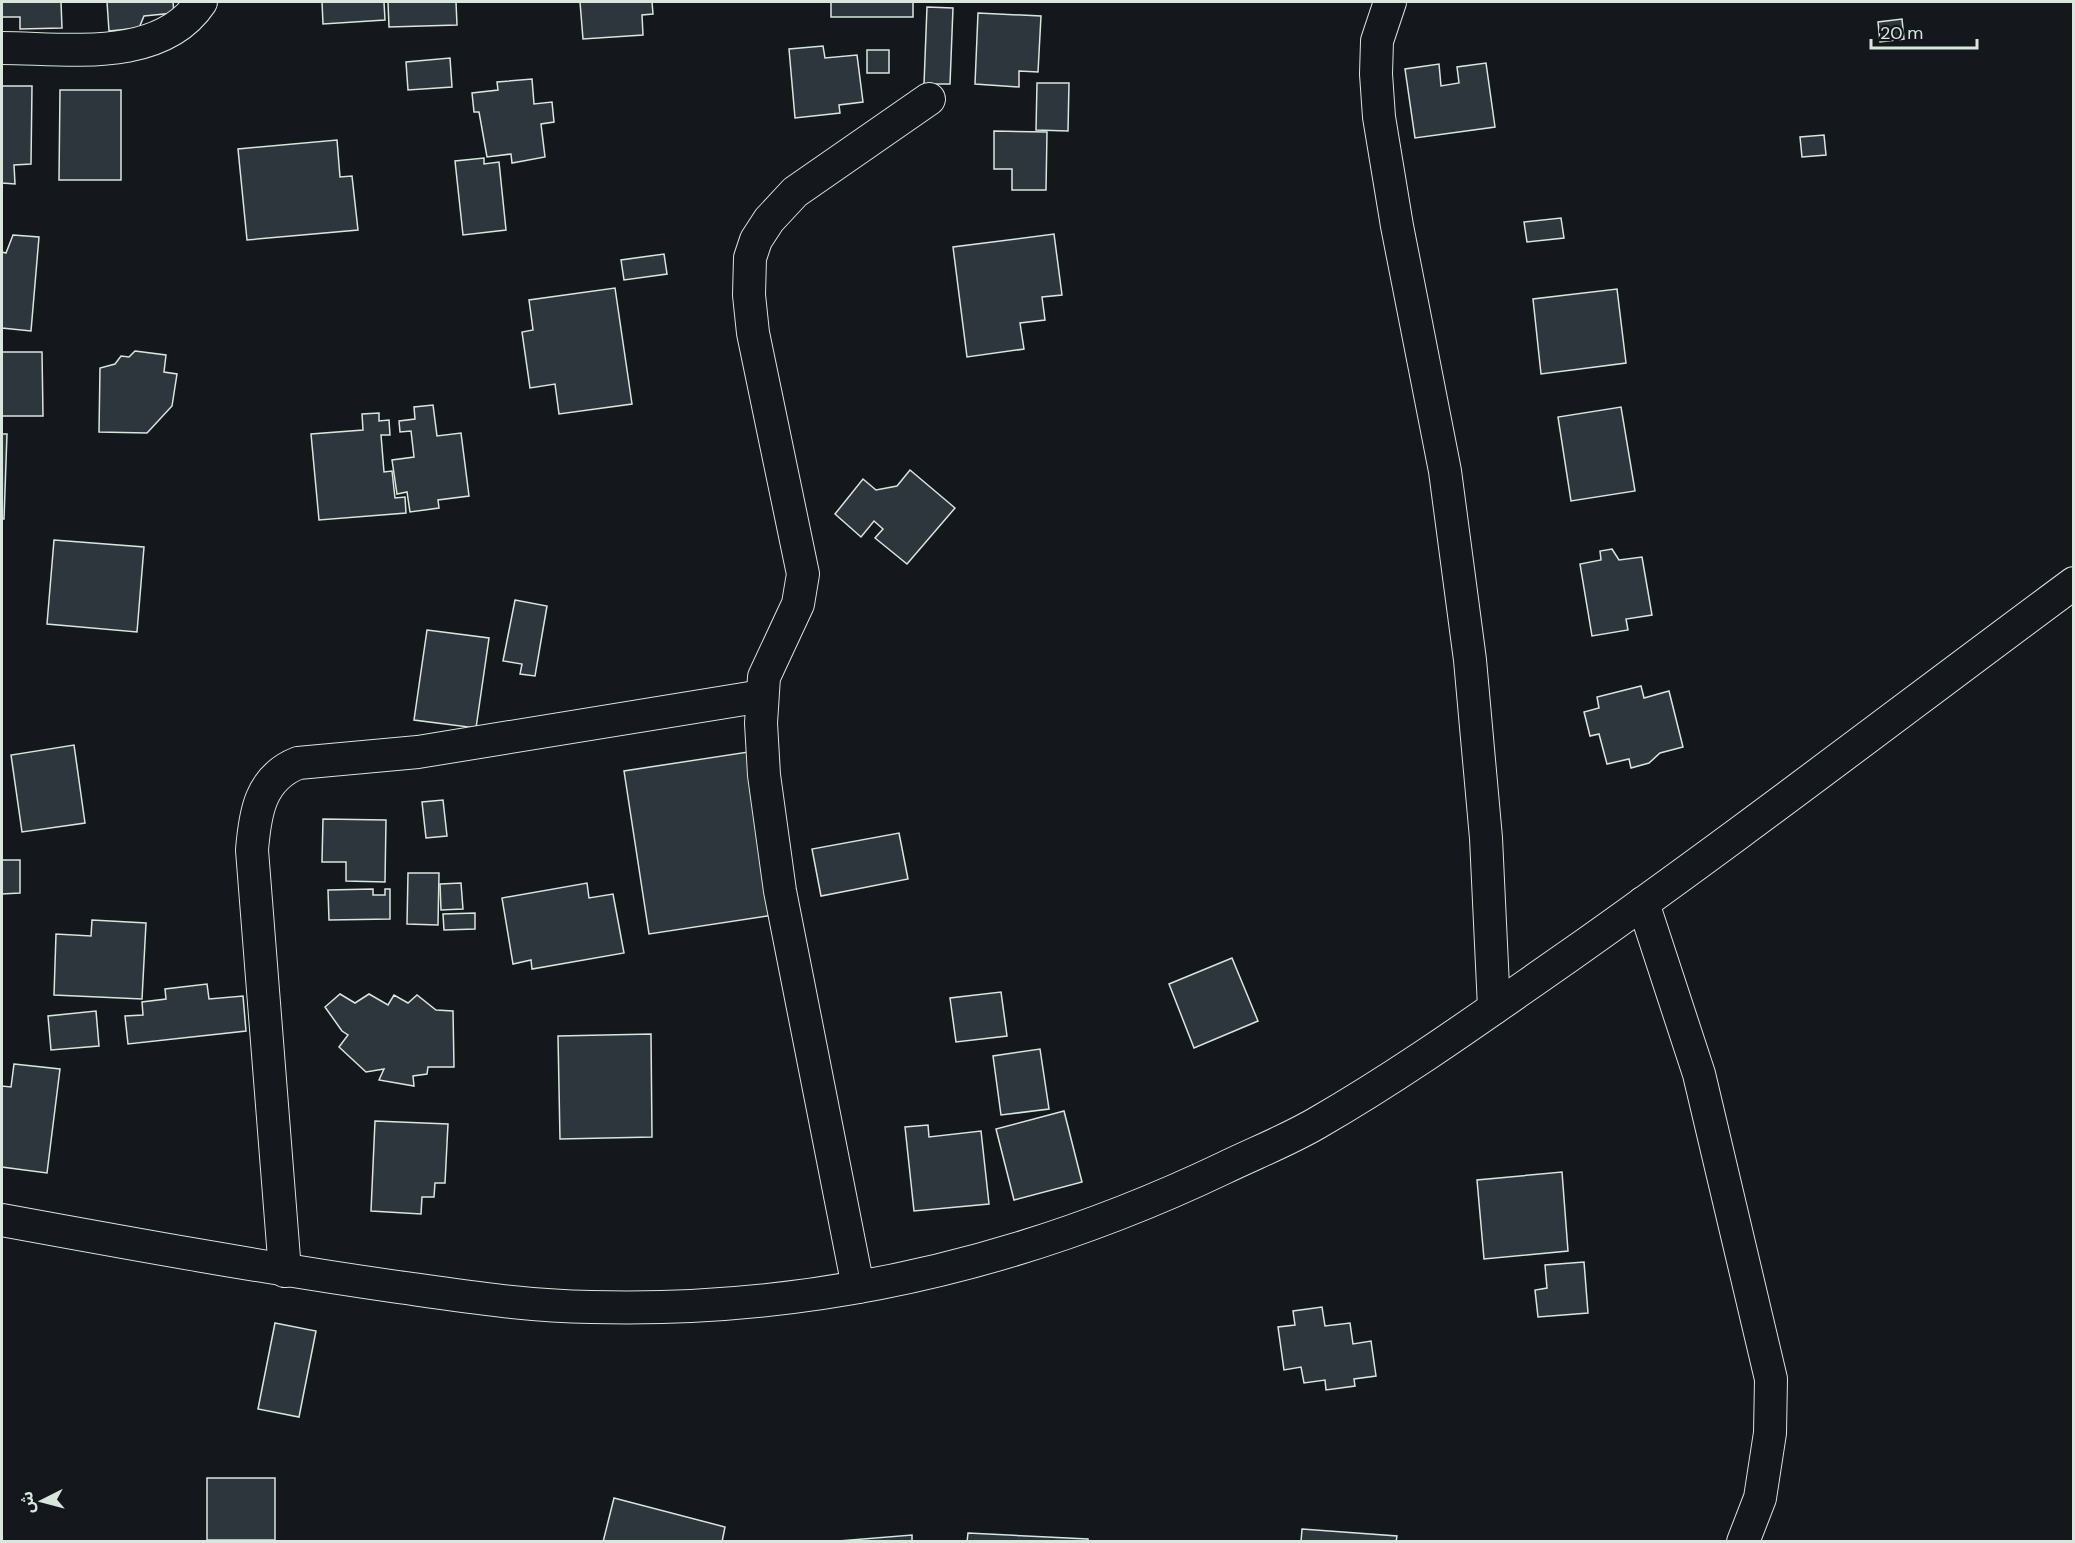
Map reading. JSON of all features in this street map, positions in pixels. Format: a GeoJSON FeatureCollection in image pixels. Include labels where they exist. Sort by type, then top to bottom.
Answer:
{"type":"FeatureCollection","features":[{"type":"Feature","properties":{"kind":"street"},"geometry":{"type":"LineString","coordinates":[[2,48],[97,49],[138,44],[166,33],[193,14],[201,2]]}},
{"type":"Feature","properties":{"kind":"street"},"geometry":{"type":"LineString","coordinates":[[1390,2],[1377,41],[1376,74],[1379,117],[1397,226],[1445,471],[1470,660],[1486,838],[1494,1008]]}},
{"type":"Feature","properties":{"kind":"street"},"geometry":{"type":"LineString","coordinates":[[858,1287],[780,891],[764,775],[762,696],[764,677],[798,604],[803,574],[753,333],[749,295],[750,258],[756,240],[769,220],[795,192],[929,99]]}},
{"type":"Feature","properties":{"kind":"street"},"geometry":{"type":"LineString","coordinates":[[2,1220],[285,1271],[530,1304],[595,1308],[687,1306],[766,1300],[858,1287],[950,1268],[1034,1245],[1099,1223],[1186,1186],[1313,1126],[1411,1065],[1643,903],[2073,583]]}},
{"type":"Feature","properties":{"kind":"street"},"geometry":{"type":"LineString","coordinates":[[285,1271],[252,850],[254,819],[261,797],[273,778],[284,768],[298,763],[418,752],[762,696]]}},
{"type":"Feature","properties":{"kind":"street"},"geometry":{"type":"LineString","coordinates":[[1643,903],[1699,1074],[1771,1379],[1770,1433],[1760,1498],[1743,1542]]}},
{"type":"Feature","properties":{"kind":"building"},"geometry":{"type":"Polygon","coordinates":[[[2,2],[61,2],[62,28],[20,29],[20,17],[2,17],[2,2]]]}},
{"type":"Feature","properties":{"kind":"building"},"geometry":{"type":"Polygon","coordinates":[[[107,2],[173,2],[174,13],[144,16],[139,28],[109,31],[107,2]]]}},
{"type":"Feature","properties":{"kind":"building"},"geometry":{"type":"Polygon","coordinates":[[[322,2],[384,2],[385,20],[323,24],[322,2]]]}},
{"type":"Feature","properties":{"kind":"building"},"geometry":{"type":"Polygon","coordinates":[[[388,2],[456,2],[457,25],[389,27],[388,2]]]}},
{"type":"Feature","properties":{"kind":"building"},"geometry":{"type":"Polygon","coordinates":[[[580,2],[652,2],[653,14],[642,15],[643,35],[583,39],[580,2]]]}},
{"type":"Feature","properties":{"kind":"building"},"geometry":{"type":"Polygon","coordinates":[[[831,2],[913,2],[913,17],[831,17],[831,2]]]}},
{"type":"Feature","properties":{"kind":"building"},"geometry":{"type":"Polygon","coordinates":[[[927,7],[953,8],[950,84],[924,84],[927,7]]]}},
{"type":"Feature","properties":{"kind":"building"},"geometry":{"type":"Polygon","coordinates":[[[978,13],[1041,16],[1038,72],[1019,71],[1019,87],[975,84],[978,13]]]}},
{"type":"Feature","properties":{"kind":"building"},"geometry":{"type":"Polygon","coordinates":[[[1902,19],[1904,39],[1880,42],[1878,22],[1902,19]]]}},
{"type":"Feature","properties":{"kind":"building"},"geometry":{"type":"Polygon","coordinates":[[[823,46],[825,58],[857,55],[863,102],[839,105],[840,113],[795,118],[789,49],[823,46]]]}},
{"type":"Feature","properties":{"kind":"building"},"geometry":{"type":"Polygon","coordinates":[[[867,50],[889,50],[889,73],[867,73],[867,50]]]}},
{"type":"Feature","properties":{"kind":"building"},"geometry":{"type":"Polygon","coordinates":[[[450,58],[452,87],[408,90],[406,62],[450,58]]]}},
{"type":"Feature","properties":{"kind":"building"},"geometry":{"type":"Polygon","coordinates":[[[1486,63],[1495,127],[1415,138],[1405,69],[1439,64],[1441,86],[1459,83],[1457,67],[1486,63]]]}},
{"type":"Feature","properties":{"kind":"building"},"geometry":{"type":"Polygon","coordinates":[[[532,79],[534,104],[552,102],[554,122],[541,124],[545,157],[512,163],[511,154],[487,157],[479,112],[474,112],[472,93],[498,90],[497,82],[532,79]]]}},
{"type":"Feature","properties":{"kind":"building"},"geometry":{"type":"Polygon","coordinates":[[[1037,83],[1069,83],[1068,131],[1036,130],[1037,83]]]}},
{"type":"Feature","properties":{"kind":"building"},"geometry":{"type":"Polygon","coordinates":[[[2,86],[32,86],[31,164],[14,165],[15,184],[2,183],[2,86]]]}},
{"type":"Feature","properties":{"kind":"building"},"geometry":{"type":"Polygon","coordinates":[[[60,90],[121,90],[121,180],[59,180],[60,90]]]}},
{"type":"Feature","properties":{"kind":"building"},"geometry":{"type":"Polygon","coordinates":[[[994,131],[1047,132],[1046,190],[1012,190],[1012,169],[994,169],[994,131]]]}},
{"type":"Feature","properties":{"kind":"building"},"geometry":{"type":"Polygon","coordinates":[[[1824,135],[1826,155],[1802,157],[1800,137],[1824,135]]]}},
{"type":"Feature","properties":{"kind":"building"},"geometry":{"type":"Polygon","coordinates":[[[337,140],[340,177],[352,176],[358,230],[247,240],[238,149],[337,140]]]}},
{"type":"Feature","properties":{"kind":"building"},"geometry":{"type":"Polygon","coordinates":[[[484,158],[484,164],[499,162],[506,230],[463,235],[455,161],[484,158]]]}},
{"type":"Feature","properties":{"kind":"building"},"geometry":{"type":"Polygon","coordinates":[[[1561,218],[1564,238],[1527,242],[1524,222],[1561,218]]]}},
{"type":"Feature","properties":{"kind":"building"},"geometry":{"type":"Polygon","coordinates":[[[1054,234],[1062,295],[1042,297],[1045,320],[1020,323],[1024,349],[967,357],[953,247],[1054,234]]]}},
{"type":"Feature","properties":{"kind":"building"},"geometry":{"type":"Polygon","coordinates":[[[13,235],[39,237],[31,331],[2,328],[2,252],[6,253],[13,235]]]}},
{"type":"Feature","properties":{"kind":"building"},"geometry":{"type":"Polygon","coordinates":[[[664,254],[667,274],[624,280],[621,260],[664,254]]]}},
{"type":"Feature","properties":{"kind":"building"},"geometry":{"type":"Polygon","coordinates":[[[615,288],[632,404],[559,414],[555,384],[530,388],[522,332],[533,330],[529,300],[615,288]]]}},
{"type":"Feature","properties":{"kind":"building"},"geometry":{"type":"Polygon","coordinates":[[[1617,289],[1626,363],[1541,374],[1533,299],[1617,289]]]}},
{"type":"Feature","properties":{"kind":"building"},"geometry":{"type":"Polygon","coordinates":[[[135,351],[166,355],[164,372],[177,374],[172,406],[147,433],[99,432],[100,368],[115,364],[121,356],[129,357],[135,351]]]}},
{"type":"Feature","properties":{"kind":"building"},"geometry":{"type":"Polygon","coordinates":[[[2,352],[42,352],[43,416],[2,416],[2,352]]]}},
{"type":"Feature","properties":{"kind":"building"},"geometry":{"type":"Polygon","coordinates":[[[433,405],[437,436],[461,433],[469,496],[438,500],[439,508],[410,512],[407,492],[397,494],[392,460],[414,457],[411,431],[400,432],[399,421],[415,419],[414,407],[433,405]]]}},
{"type":"Feature","properties":{"kind":"building"},"geometry":{"type":"Polygon","coordinates":[[[1621,407],[1635,491],[1571,501],[1558,417],[1621,407]]]}},
{"type":"Feature","properties":{"kind":"building"},"geometry":{"type":"Polygon","coordinates":[[[379,413],[379,421],[389,420],[390,435],[381,435],[384,472],[392,471],[395,498],[405,497],[406,513],[319,520],[311,434],[363,430],[362,414],[379,413]]]}},
{"type":"Feature","properties":{"kind":"building"},"geometry":{"type":"Polygon","coordinates":[[[2,434],[7,434],[4,519],[2,519],[2,434]]]}},
{"type":"Feature","properties":{"kind":"building"},"geometry":{"type":"Polygon","coordinates":[[[910,470],[955,508],[907,564],[875,538],[883,529],[874,521],[861,537],[835,514],[863,479],[876,490],[897,486],[910,470]]]}},
{"type":"Feature","properties":{"kind":"building"},"geometry":{"type":"Polygon","coordinates":[[[54,540],[144,547],[137,632],[47,624],[54,540]]]}},
{"type":"Feature","properties":{"kind":"building"},"geometry":{"type":"Polygon","coordinates":[[[1612,549],[1619,560],[1642,557],[1652,615],[1626,619],[1628,630],[1592,636],[1580,564],[1601,560],[1600,551],[1612,549]]]}},
{"type":"Feature","properties":{"kind":"building"},"geometry":{"type":"Polygon","coordinates":[[[515,600],[547,606],[535,676],[520,674],[522,664],[503,661],[515,600]]]}},
{"type":"Feature","properties":{"kind":"building"},"geometry":{"type":"Polygon","coordinates":[[[427,630],[489,638],[476,728],[414,720],[427,630]]]}},
{"type":"Feature","properties":{"kind":"building"},"geometry":{"type":"Polygon","coordinates":[[[1641,686],[1644,698],[1669,691],[1683,747],[1660,753],[1649,763],[1631,768],[1629,759],[1607,764],[1599,734],[1590,736],[1584,712],[1599,708],[1597,697],[1641,686]]]}},
{"type":"Feature","properties":{"kind":"building"},"geometry":{"type":"Polygon","coordinates":[[[74,745],[85,823],[22,832],[11,755],[74,745]]]}},
{"type":"Feature","properties":{"kind":"building"},"geometry":{"type":"Polygon","coordinates":[[[748,752],[774,915],[649,934],[624,771],[748,752]]]}},
{"type":"Feature","properties":{"kind":"building"},"geometry":{"type":"Polygon","coordinates":[[[443,800],[447,836],[426,838],[422,802],[443,800]]]}},
{"type":"Feature","properties":{"kind":"building"},"geometry":{"type":"Polygon","coordinates":[[[323,819],[386,820],[385,882],[346,881],[346,862],[322,862],[323,819]]]}},
{"type":"Feature","properties":{"kind":"building"},"geometry":{"type":"Polygon","coordinates":[[[899,833],[908,879],[821,896],[812,849],[899,833]]]}},
{"type":"Feature","properties":{"kind":"building"},"geometry":{"type":"Polygon","coordinates":[[[2,860],[20,860],[20,893],[2,894],[2,860]]]}},
{"type":"Feature","properties":{"kind":"building"},"geometry":{"type":"Polygon","coordinates":[[[408,873],[439,873],[438,925],[407,924],[408,873]]]}},
{"type":"Feature","properties":{"kind":"building"},"geometry":{"type":"Polygon","coordinates":[[[461,883],[463,909],[441,910],[440,884],[461,883]]]}},
{"type":"Feature","properties":{"kind":"building"},"geometry":{"type":"Polygon","coordinates":[[[587,883],[589,898],[613,894],[624,953],[532,969],[531,960],[513,964],[502,898],[587,883]]]}},
{"type":"Feature","properties":{"kind":"building"},"geometry":{"type":"Polygon","coordinates":[[[373,889],[373,895],[385,895],[385,889],[390,889],[390,919],[329,920],[328,890],[373,889]]]}},
{"type":"Feature","properties":{"kind":"building"},"geometry":{"type":"Polygon","coordinates":[[[475,913],[475,929],[444,930],[443,914],[475,913]]]}},
{"type":"Feature","properties":{"kind":"building"},"geometry":{"type":"Polygon","coordinates":[[[92,920],[146,923],[142,999],[54,995],[56,934],[91,936],[92,920]]]}},
{"type":"Feature","properties":{"kind":"building"},"geometry":{"type":"Polygon","coordinates":[[[1232,958],[1258,1021],[1194,1048],[1169,984],[1232,958]]]}},
{"type":"Feature","properties":{"kind":"building"},"geometry":{"type":"Polygon","coordinates":[[[207,984],[209,999],[243,996],[246,1031],[128,1044],[125,1016],[143,1015],[142,1002],[166,999],[165,989],[207,984]]]}},
{"type":"Feature","properties":{"kind":"building"},"geometry":{"type":"Polygon","coordinates":[[[1001,992],[1007,1036],[956,1042],[950,998],[1001,992]]]}},
{"type":"Feature","properties":{"kind":"building"},"geometry":{"type":"Polygon","coordinates":[[[340,994],[355,1003],[369,994],[388,1005],[394,995],[408,1003],[417,995],[436,1010],[453,1011],[454,1067],[428,1067],[427,1074],[413,1076],[414,1086],[379,1080],[384,1069],[366,1072],[339,1047],[348,1035],[342,1031],[325,1007],[340,994]]]}},
{"type":"Feature","properties":{"kind":"building"},"geometry":{"type":"Polygon","coordinates":[[[96,1011],[99,1046],[51,1050],[48,1016],[96,1011]]]}},
{"type":"Feature","properties":{"kind":"building"},"geometry":{"type":"Polygon","coordinates":[[[651,1034],[652,1137],[560,1139],[558,1036],[651,1034]]]}},
{"type":"Feature","properties":{"kind":"building"},"geometry":{"type":"Polygon","coordinates":[[[1040,1049],[1049,1109],[1001,1115],[993,1056],[1040,1049]]]}},
{"type":"Feature","properties":{"kind":"building"},"geometry":{"type":"Polygon","coordinates":[[[14,1064],[60,1069],[47,1173],[2,1167],[2,1086],[11,1087],[14,1064]]]}},
{"type":"Feature","properties":{"kind":"building"},"geometry":{"type":"Polygon","coordinates":[[[1064,1111],[1082,1182],[1014,1200],[996,1129],[1064,1111]]]}},
{"type":"Feature","properties":{"kind":"building"},"geometry":{"type":"Polygon","coordinates":[[[375,1121],[448,1124],[445,1183],[435,1183],[434,1197],[422,1197],[421,1214],[371,1211],[375,1121]]]}},
{"type":"Feature","properties":{"kind":"building"},"geometry":{"type":"Polygon","coordinates":[[[928,1125],[929,1137],[981,1131],[989,1204],[914,1211],[905,1127],[928,1125]]]}},
{"type":"Feature","properties":{"kind":"building"},"geometry":{"type":"Polygon","coordinates":[[[1562,1172],[1568,1251],[1484,1259],[1477,1180],[1562,1172]]]}},
{"type":"Feature","properties":{"kind":"building"},"geometry":{"type":"Polygon","coordinates":[[[1584,1262],[1588,1313],[1538,1317],[1535,1290],[1547,1288],[1545,1265],[1584,1262]]]}},
{"type":"Feature","properties":{"kind":"building"},"geometry":{"type":"Polygon","coordinates":[[[1322,1307],[1325,1326],[1350,1323],[1353,1344],[1371,1341],[1376,1376],[1354,1379],[1355,1386],[1326,1390],[1325,1380],[1304,1383],[1301,1367],[1284,1370],[1278,1327],[1295,1325],[1293,1311],[1322,1307]]]}},
{"type":"Feature","properties":{"kind":"building"},"geometry":{"type":"Polygon","coordinates":[[[275,1323],[316,1331],[299,1417],[258,1409],[275,1323]]]}},
{"type":"Feature","properties":{"kind":"building"},"geometry":{"type":"Polygon","coordinates":[[[207,1478],[275,1478],[275,1540],[207,1540],[207,1478]]]}},
{"type":"Feature","properties":{"kind":"building"},"geometry":{"type":"Polygon","coordinates":[[[614,1498],[725,1527],[722,1542],[603,1542],[614,1498]]]}},
{"type":"Feature","properties":{"kind":"building"},"geometry":{"type":"Polygon","coordinates":[[[1302,1529],[1397,1536],[1396,1542],[1301,1542],[1302,1529]]]}},
{"type":"Feature","properties":{"kind":"building"},"geometry":{"type":"Polygon","coordinates":[[[968,1533],[1088,1539],[1088,1542],[967,1542],[968,1533]]]}},
{"type":"Feature","properties":{"kind":"building"},"geometry":{"type":"Polygon","coordinates":[[[912,1535],[912,1542],[826,1542],[912,1535]]]}}]}
